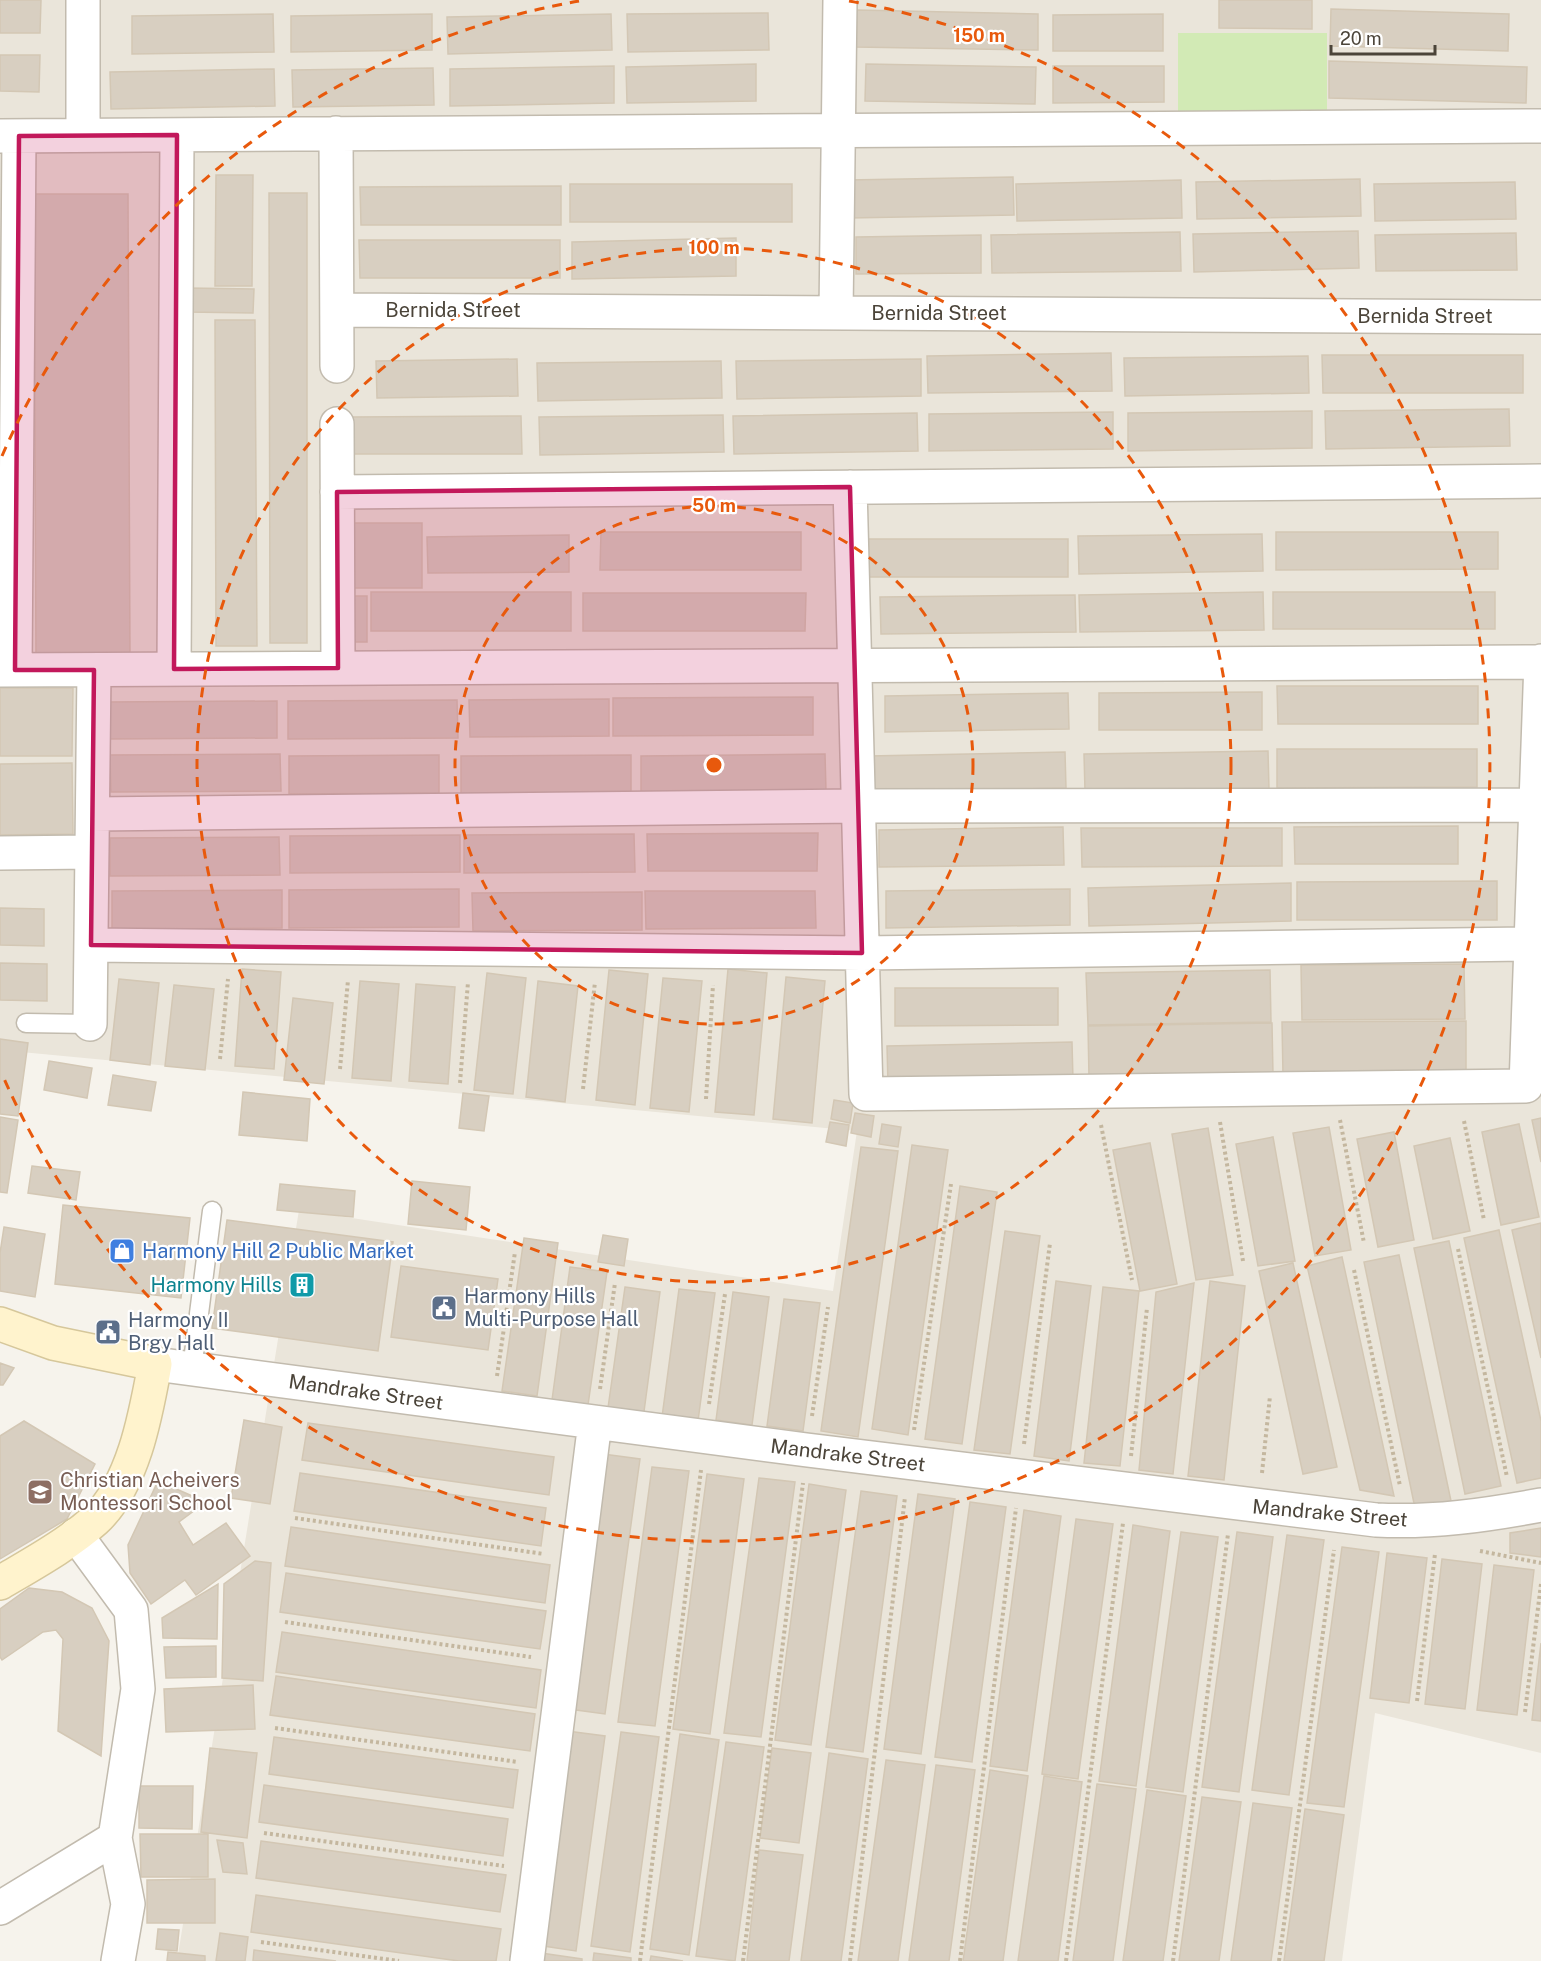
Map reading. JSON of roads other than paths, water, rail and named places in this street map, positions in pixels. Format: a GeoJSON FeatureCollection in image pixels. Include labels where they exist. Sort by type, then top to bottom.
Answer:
{"type":"FeatureCollection","features":[{"type":"Feature","properties":{"kind":"street"},"geometry":{"type":"LineString","coordinates":[[83,0],[84,135]]}},
{"type":"Feature","properties":{"kind":"street"},"geometry":{"type":"LineString","coordinates":[[836,313],[840,0]]}},
{"type":"Feature","properties":{"kind":"street"},"geometry":{"type":"LineString","coordinates":[[849,487],[854,666],[858,806],[866,1094],[1526,1086],[1541,662],[854,666],[338,668],[94,670],[8,670],[9,136],[1541,126]]}},
{"type":"Feature","properties":{"kind":"street"},"geometry":{"type":"LineString","coordinates":[[336,133],[337,366]]}},
{"type":"Feature","properties":{"kind":"street"},"geometry":{"type":"LineString","coordinates":[[174,669],[177,135]]}},
{"type":"Feature","properties":{"kind":"street","name":"Bernida Street"},"geometry":{"type":"LineString","coordinates":[[337,310],[1541,317]]}},
{"type":"Feature","properties":{"kind":"street"},"geometry":{"type":"LineString","coordinates":[[337,424],[338,668]]}},
{"type":"Feature","properties":{"kind":"street"},"geometry":{"type":"LineString","coordinates":[[337,492],[1541,481]]}},
{"type":"Feature","properties":{"kind":"street"},"geometry":{"type":"LineString","coordinates":[[90,1024],[94,670]]}},
{"type":"Feature","properties":{"kind":"street"},"geometry":{"type":"LineString","coordinates":[[93,814],[858,806],[1536,805]]}},
{"type":"Feature","properties":{"kind":"street"},"geometry":{"type":"LineString","coordinates":[[0,853],[92,852]]}},
{"type":"Feature","properties":{"kind":"street"},"geometry":{"type":"LineString","coordinates":[[91,945],[862,953],[1531,944]]}},
{"type":"Feature","properties":{"kind":"street"},"geometry":{"type":"LineString","coordinates":[[0,1324],[53,1343],[155,1364],[140,1437],[116,1492],[97,1518],[76,1535],[0,1583]]}},
{"type":"Feature","properties":{"kind":"street","name":"Mandrake Street"},"geometry":{"type":"LineString","coordinates":[[155,1364],[705,1437],[1339,1516],[1424,1521],[1528,1507]]}},
{"type":"Feature","properties":{"kind":"street"},"geometry":{"type":"LineString","coordinates":[[527,1961],[595,1422]]}},
{"type":"Feature","properties":{"kind":"street"},"geometry":{"type":"LineString","coordinates":[[76,1535],[130,1610],[138,1689],[115,1838],[128,1904],[118,1961]]}},
{"type":"Feature","properties":{"kind":"street"},"geometry":{"type":"LineString","coordinates":[[0,1908],[115,1838]]}},
{"type":"Feature","properties":{"kind":"lane"},"geometry":{"type":"LineString","coordinates":[[26,1023],[90,1024]]}},
{"type":"Feature","properties":{"kind":"lane"},"geometry":{"type":"LineString","coordinates":[[192,1369],[212,1211]]}},
{"type":"Feature","properties":{"kind":"place","name":"Harmony Hill 2 Public Market"},"geometry":{"type":"Point","coordinates":[122,1251]}},
{"type":"Feature","properties":{"kind":"place","name":"Harmony Hills"},"geometry":{"type":"Point","coordinates":[302,1285]}},
{"type":"Feature","properties":{"kind":"place","name":"Harmony Hills Multi-Purpose Hall"},"geometry":{"type":"Point","coordinates":[444,1308]}},
{"type":"Feature","properties":{"kind":"place","name":"Harmony II Brgy Hall"},"geometry":{"type":"Point","coordinates":[108,1332]}},
{"type":"Feature","properties":{"kind":"place","name":"Christian Acheivers Montessori School"},"geometry":{"type":"Point","coordinates":[40,1492]}}]}
